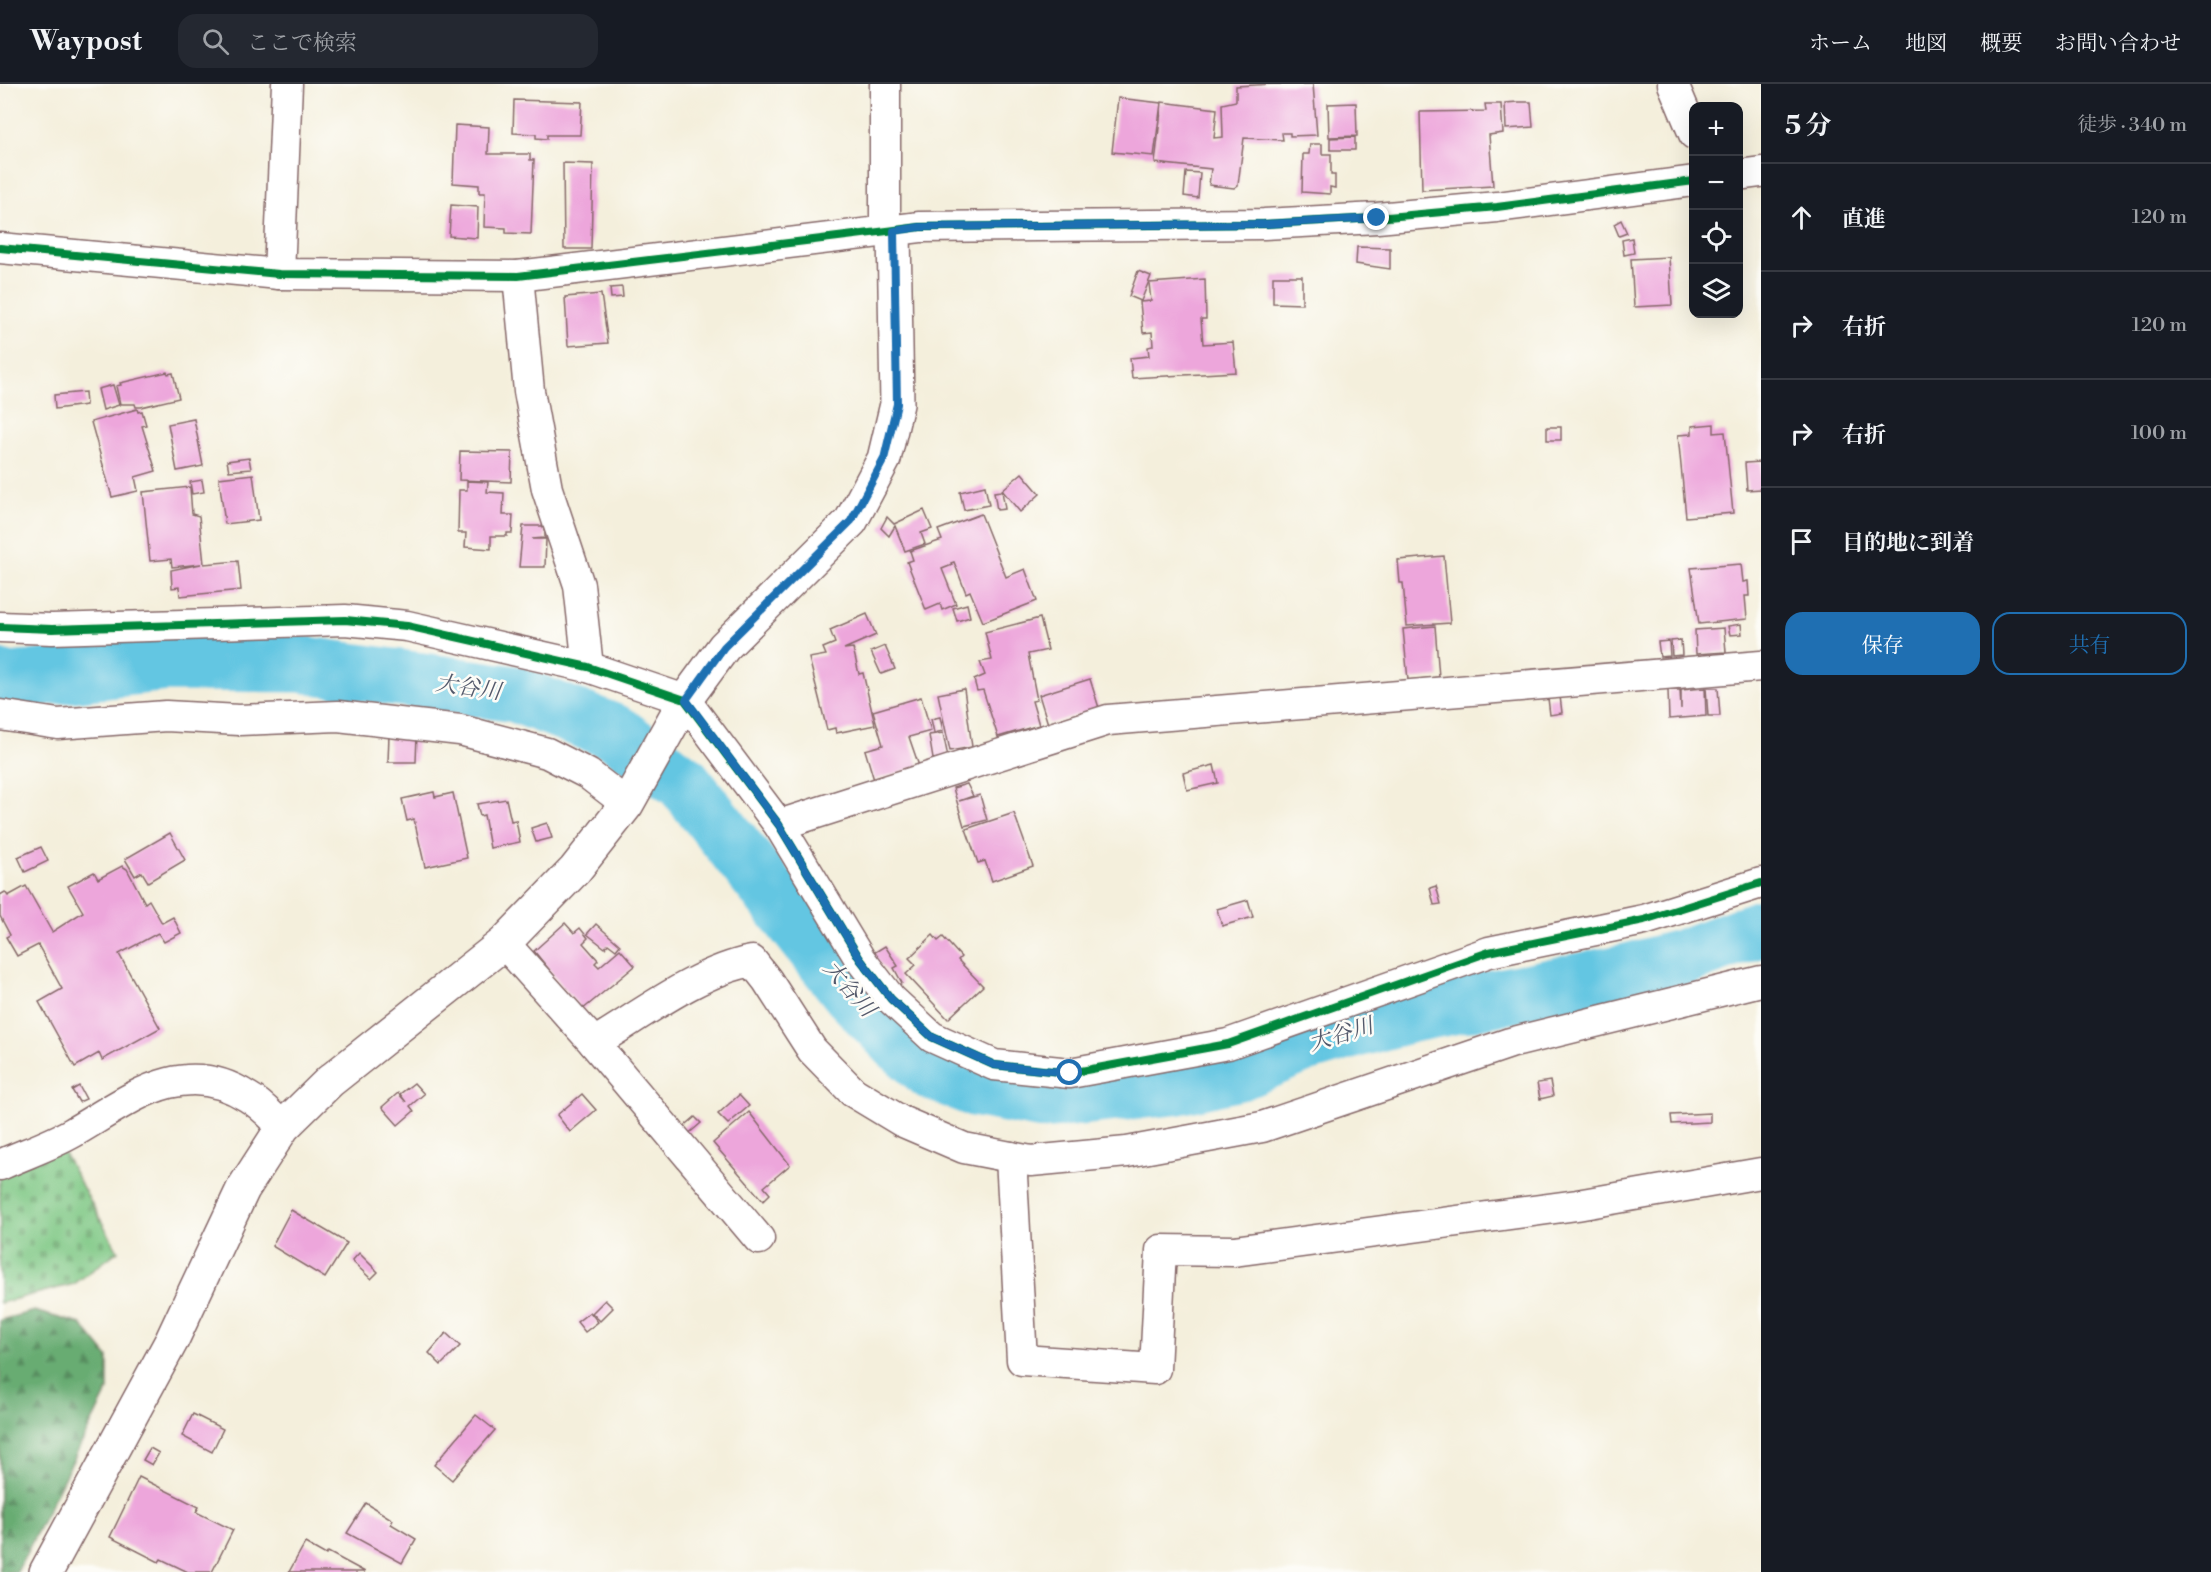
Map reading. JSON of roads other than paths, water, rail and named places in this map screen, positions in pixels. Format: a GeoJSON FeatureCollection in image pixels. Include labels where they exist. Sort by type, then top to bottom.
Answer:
{"type":"FeatureCollection","features":[{"type":"Feature","properties":{"kind":"street"},"geometry":{"type":"LineString","coordinates":[[279,274],[287,84]]}},
{"type":"Feature","properties":{"kind":"street"},"geometry":{"type":"LineString","coordinates":[[46,1572],[172,1340],[243,1189],[284,1126],[330,1081],[504,943],[575,870],[631,796],[686,700],[724,647],[851,521],[884,459],[897,404],[885,84]]}},
{"type":"Feature","properties":{"kind":"street"},"geometry":{"type":"LineString","coordinates":[[1673,84],[1689,122]]}},
{"type":"Feature","properties":{"kind":"street"},"geometry":{"type":"LineString","coordinates":[[1743,174],[1761,172]]}},
{"type":"Feature","properties":{"kind":"street"},"geometry":{"type":"LineString","coordinates":[[0,248],[279,274],[518,276],[920,227],[1264,224],[1377,218],[1497,207],[1689,182]]}},
{"type":"Feature","properties":{"kind":"street"},"geometry":{"type":"LineString","coordinates":[[518,276],[529,391],[548,489],[579,585],[588,667]]}},
{"type":"Feature","properties":{"kind":"street"},"geometry":{"type":"LineString","coordinates":[[0,627],[52,629],[345,620],[407,626],[588,667],[686,700],[779,825],[860,959],[891,999],[932,1037],[994,1065],[1070,1073],[1228,1044],[1489,952],[1644,920],[1761,883]]}},
{"type":"Feature","properties":{"kind":"street"},"geometry":{"type":"LineString","coordinates":[[779,825],[1108,720],[1761,666]]}},
{"type":"Feature","properties":{"kind":"street"},"geometry":{"type":"LineString","coordinates":[[0,715],[58,724],[166,716],[239,720],[338,716],[460,730],[547,753],[631,796]]}},
{"type":"Feature","properties":{"kind":"street"},"geometry":{"type":"LineString","coordinates":[[504,943],[594,1043],[759,1239]]}},
{"type":"Feature","properties":{"kind":"street"},"geometry":{"type":"LineString","coordinates":[[594,1043],[684,989],[735,964],[752,961],[768,980],[812,1050],[853,1092],[901,1121],[964,1148],[1031,1161],[1127,1152],[1262,1128],[1510,1043],[1761,981]]}},
{"type":"Feature","properties":{"kind":"street"},"geometry":{"type":"LineString","coordinates":[[0,1165],[70,1134],[139,1092],[178,1079],[220,1084],[248,1096],[284,1126]]}},
{"type":"Feature","properties":{"kind":"street"},"geometry":{"type":"LineString","coordinates":[[1011,1157],[1022,1360],[1155,1370],[1161,1250],[1234,1251],[1577,1205],[1761,1173]]}},
{"type":"Feature","properties":{"kind":"waterway","name":"大谷川"},"geometry":{"type":"LineString","coordinates":[[0,678],[11,681],[168,663],[300,664],[515,694],[616,733],[683,782],[851,994],[898,1043],[932,1072],[973,1088],[1043,1101],[1174,1087],[1240,1072],[1303,1045],[1360,1028],[1412,1014],[1627,972],[1684,957],[1761,928]]}}]}
